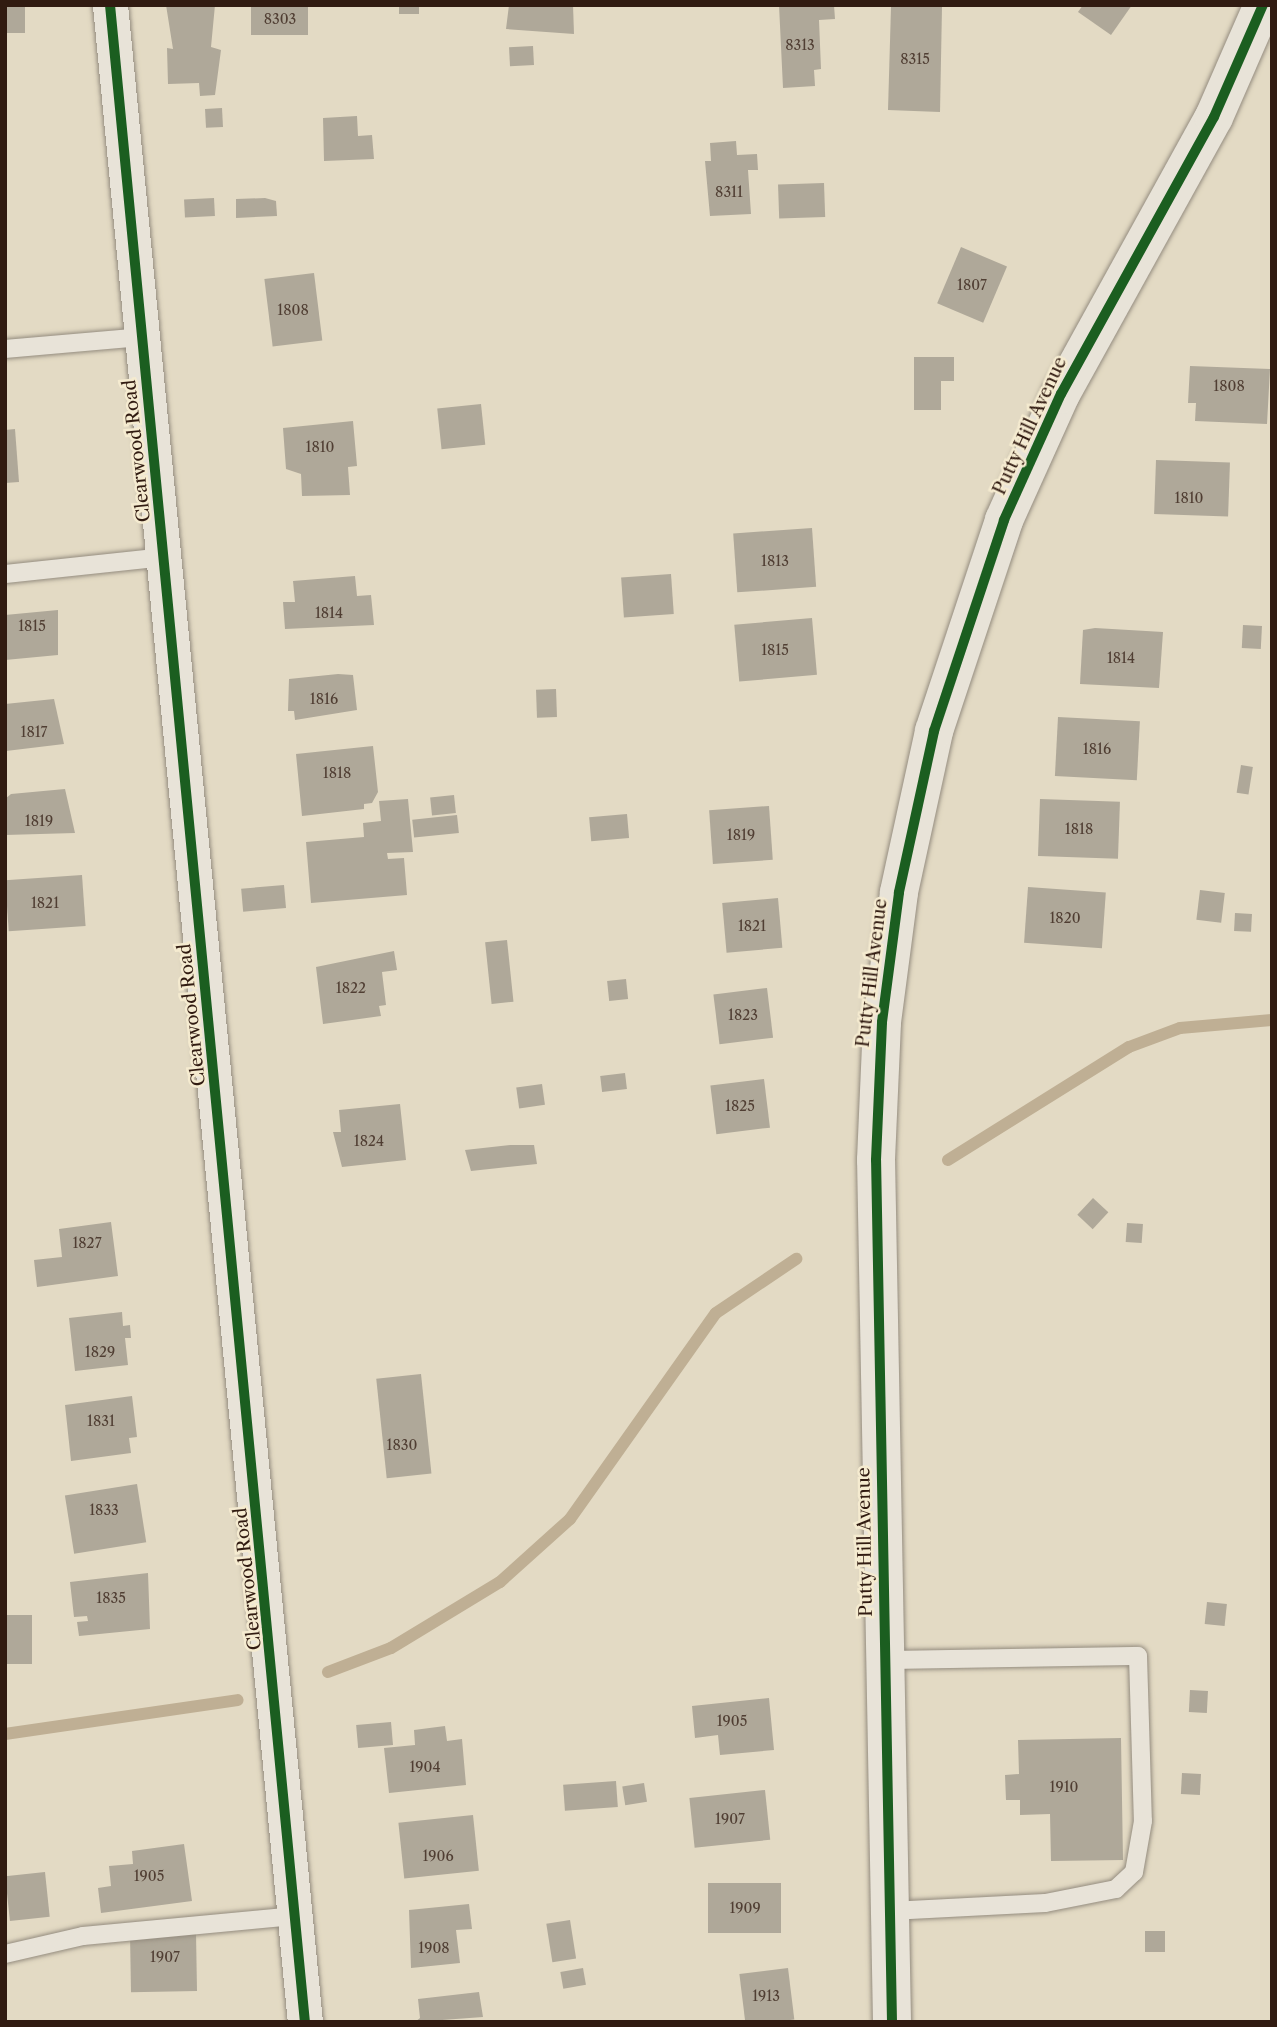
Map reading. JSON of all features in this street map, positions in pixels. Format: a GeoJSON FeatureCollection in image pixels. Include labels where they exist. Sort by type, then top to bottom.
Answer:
{"type":"FeatureCollection","features":[{"type":"Feature","properties":{"kind":"street","name":"Clearwood Road"},"geometry":{"type":"LineString","coordinates":[[110,5],[305,2022]]}},
{"type":"Feature","properties":{"kind":"street","name":"Putty Hill Avenue"},"geometry":{"type":"LineString","coordinates":[[892,2022],[884,1660],[877,1089],[889,959],[916,805],[956,657],[1004,520],[1061,394],[1214,117],[1263,5]]}},
{"type":"Feature","properties":{"kind":"lane"},"geometry":{"type":"LineString","coordinates":[[5,349],[143,337]]}},
{"type":"Feature","properties":{"kind":"lane"},"geometry":{"type":"LineString","coordinates":[[5,574],[165,556]]}},
{"type":"Feature","properties":{"kind":"lane"},"geometry":{"type":"LineString","coordinates":[[884,1660],[1138,1656],[1143,1821],[1134,1872],[1116,1889],[1056,1902],[890,1911]]}},
{"type":"Feature","properties":{"kind":"lane"},"geometry":{"type":"LineString","coordinates":[[5,1954],[83,1936],[296,1916]]}},
{"type":"Feature","properties":{"kind":"building"},"geometry":{"type":"Polygon","coordinates":[[[5,5],[25,5],[25,33],[5,33],[5,5]]]}},
{"type":"Feature","properties":{"kind":"building"},"geometry":{"type":"Polygon","coordinates":[[[166,5],[215,5],[211,47],[221,50],[215,95],[200,96],[199,83],[168,84],[167,48],[173,49],[166,5]]]}},
{"type":"Feature","properties":{"kind":"building"},"geometry":{"type":"Polygon","coordinates":[[[251,5],[308,5],[308,35],[251,35],[251,5]]]}},
{"type":"Feature","properties":{"kind":"building"},"geometry":{"type":"Polygon","coordinates":[[[399,5],[419,5],[419,14],[399,14],[399,5]]]}},
{"type":"Feature","properties":{"kind":"building"},"geometry":{"type":"Polygon","coordinates":[[[509,5],[573,5],[574,34],[506,29],[509,5]]]}},
{"type":"Feature","properties":{"kind":"building"},"geometry":{"type":"Polygon","coordinates":[[[779,5],[834,5],[835,19],[819,20],[821,69],[814,70],[815,86],[783,88],[779,5]]]}},
{"type":"Feature","properties":{"kind":"building"},"geometry":{"type":"Polygon","coordinates":[[[1083,5],[1132,5],[1111,35],[1078,12],[1083,5]]]}},
{"type":"Feature","properties":{"kind":"building"},"geometry":{"type":"Polygon","coordinates":[[[891,7],[942,7],[940,112],[888,110],[891,7]]]}},
{"type":"Feature","properties":{"kind":"building"},"geometry":{"type":"Polygon","coordinates":[[[533,46],[534,65],[510,66],[509,47],[533,46]]]}},
{"type":"Feature","properties":{"kind":"building"},"geometry":{"type":"Polygon","coordinates":[[[222,108],[223,127],[206,128],[205,109],[222,108]]]}},
{"type":"Feature","properties":{"kind":"building"},"geometry":{"type":"Polygon","coordinates":[[[357,116],[358,136],[372,135],[374,159],[324,161],[323,118],[357,116]]]}},
{"type":"Feature","properties":{"kind":"building"},"geometry":{"type":"Polygon","coordinates":[[[736,141],[737,155],[757,154],[758,170],[748,170],[751,214],[710,216],[705,161],[711,161],[710,143],[736,141]]]}},
{"type":"Feature","properties":{"kind":"building"},"geometry":{"type":"Polygon","coordinates":[[[824,183],[825,217],[779,219],[778,185],[824,183]]]}},
{"type":"Feature","properties":{"kind":"building"},"geometry":{"type":"Polygon","coordinates":[[[214,198],[215,216],[185,218],[184,200],[214,198]]]}},
{"type":"Feature","properties":{"kind":"building"},"geometry":{"type":"Polygon","coordinates":[[[265,198],[276,201],[277,216],[236,218],[236,199],[265,198]]]}},
{"type":"Feature","properties":{"kind":"building"},"geometry":{"type":"Polygon","coordinates":[[[961,247],[1007,267],[983,323],[937,303],[961,247]]]}},
{"type":"Feature","properties":{"kind":"building"},"geometry":{"type":"Polygon","coordinates":[[[314,273],[322,340],[273,347],[264,279],[314,273]]]}},
{"type":"Feature","properties":{"kind":"building"},"geometry":{"type":"Polygon","coordinates":[[[914,357],[954,357],[954,381],[941,381],[941,410],[914,410],[914,357]]]}},
{"type":"Feature","properties":{"kind":"building"},"geometry":{"type":"Polygon","coordinates":[[[1190,366],[1270,369],[1267,424],[1195,421],[1196,403],[1188,403],[1190,366]]]}},
{"type":"Feature","properties":{"kind":"building"},"geometry":{"type":"Polygon","coordinates":[[[481,404],[485,445],[442,449],[437,409],[481,404]]]}},
{"type":"Feature","properties":{"kind":"building"},"geometry":{"type":"Polygon","coordinates":[[[353,421],[357,466],[348,467],[350,495],[302,496],[301,474],[286,469],[283,428],[353,421]]]}},
{"type":"Feature","properties":{"kind":"building"},"geometry":{"type":"Polygon","coordinates":[[[15,429],[19,482],[5,483],[5,430],[15,429]]]}},
{"type":"Feature","properties":{"kind":"building"},"geometry":{"type":"Polygon","coordinates":[[[1156,460],[1230,463],[1228,517],[1154,514],[1156,460]]]}},
{"type":"Feature","properties":{"kind":"building"},"geometry":{"type":"Polygon","coordinates":[[[812,528],[816,587],[737,592],[733,534],[812,528]]]}},
{"type":"Feature","properties":{"kind":"building"},"geometry":{"type":"Polygon","coordinates":[[[671,574],[674,614],[624,617],[621,577],[671,574]]]}},
{"type":"Feature","properties":{"kind":"building"},"geometry":{"type":"Polygon","coordinates":[[[355,576],[357,596],[371,595],[374,625],[285,629],[283,602],[295,602],[293,581],[355,576]]]}},
{"type":"Feature","properties":{"kind":"building"},"geometry":{"type":"Polygon","coordinates":[[[58,610],[58,655],[5,660],[5,615],[58,610]]]}},
{"type":"Feature","properties":{"kind":"building"},"geometry":{"type":"Polygon","coordinates":[[[812,618],[817,675],[739,682],[734,625],[812,618]]]}},
{"type":"Feature","properties":{"kind":"building"},"geometry":{"type":"Polygon","coordinates":[[[1243,625],[1262,626],[1261,649],[1242,648],[1243,625]]]}},
{"type":"Feature","properties":{"kind":"building"},"geometry":{"type":"Polygon","coordinates":[[[1095,628],[1163,632],[1159,688],[1080,684],[1083,630],[1095,628]]]}},
{"type":"Feature","properties":{"kind":"building"},"geometry":{"type":"Polygon","coordinates":[[[353,675],[357,710],[295,720],[294,711],[288,711],[289,679],[353,675]]]}},
{"type":"Feature","properties":{"kind":"building"},"geometry":{"type":"Polygon","coordinates":[[[556,689],[557,717],[537,718],[536,690],[556,689]]]}},
{"type":"Feature","properties":{"kind":"building"},"geometry":{"type":"Polygon","coordinates":[[[54,699],[64,744],[6,751],[5,704],[54,699]]]}},
{"type":"Feature","properties":{"kind":"building"},"geometry":{"type":"Polygon","coordinates":[[[1058,717],[1140,721],[1137,780],[1055,776],[1058,717]]]}},
{"type":"Feature","properties":{"kind":"building"},"geometry":{"type":"Polygon","coordinates":[[[373,746],[378,792],[372,803],[364,804],[364,809],[302,816],[296,754],[373,746]]]}},
{"type":"Feature","properties":{"kind":"building"},"geometry":{"type":"Polygon","coordinates":[[[1241,765],[1253,767],[1248,795],[1237,793],[1241,765]]]}},
{"type":"Feature","properties":{"kind":"building"},"geometry":{"type":"Polygon","coordinates":[[[65,789],[75,833],[5,835],[5,799],[11,794],[65,789]]]}},
{"type":"Feature","properties":{"kind":"building"},"geometry":{"type":"Polygon","coordinates":[[[454,795],[456,813],[432,815],[430,798],[454,795]]]}},
{"type":"Feature","properties":{"kind":"building"},"geometry":{"type":"Polygon","coordinates":[[[408,799],[413,852],[387,853],[388,859],[404,858],[407,895],[311,903],[306,842],[364,837],[363,823],[381,821],[379,801],[408,799]]]}},
{"type":"Feature","properties":{"kind":"building"},"geometry":{"type":"Polygon","coordinates":[[[1040,799],[1120,802],[1118,859],[1038,856],[1040,799]]]}},
{"type":"Feature","properties":{"kind":"building"},"geometry":{"type":"Polygon","coordinates":[[[769,806],[773,860],[713,864],[709,810],[769,806]]]}},
{"type":"Feature","properties":{"kind":"building"},"geometry":{"type":"Polygon","coordinates":[[[627,814],[629,838],[591,841],[589,817],[627,814]]]}},
{"type":"Feature","properties":{"kind":"building"},"geometry":{"type":"Polygon","coordinates":[[[457,815],[459,833],[414,838],[412,820],[457,815]]]}},
{"type":"Feature","properties":{"kind":"building"},"geometry":{"type":"Polygon","coordinates":[[[82,875],[86,926],[9,931],[5,880],[82,875]]]}},
{"type":"Feature","properties":{"kind":"building"},"geometry":{"type":"Polygon","coordinates":[[[284,885],[286,908],[243,912],[241,889],[284,885]]]}},
{"type":"Feature","properties":{"kind":"building"},"geometry":{"type":"Polygon","coordinates":[[[1028,887],[1106,892],[1102,948],[1024,943],[1028,887]]]}},
{"type":"Feature","properties":{"kind":"building"},"geometry":{"type":"Polygon","coordinates":[[[1200,890],[1225,893],[1221,923],[1196,920],[1200,890]]]}},
{"type":"Feature","properties":{"kind":"building"},"geometry":{"type":"Polygon","coordinates":[[[778,898],[782,948],[727,953],[722,903],[778,898]]]}},
{"type":"Feature","properties":{"kind":"building"},"geometry":{"type":"Polygon","coordinates":[[[1235,913],[1252,914],[1251,932],[1234,931],[1235,913]]]}},
{"type":"Feature","properties":{"kind":"building"},"geometry":{"type":"Polygon","coordinates":[[[507,940],[513,1002],[492,1004],[485,942],[507,940]]]}},
{"type":"Feature","properties":{"kind":"building"},"geometry":{"type":"Polygon","coordinates":[[[394,951],[397,970],[382,972],[386,1005],[379,1006],[381,1016],[323,1024],[316,967],[394,951]]]}},
{"type":"Feature","properties":{"kind":"building"},"geometry":{"type":"Polygon","coordinates":[[[626,979],[628,999],[609,1001],[607,981],[626,979]]]}},
{"type":"Feature","properties":{"kind":"building"},"geometry":{"type":"Polygon","coordinates":[[[767,988],[773,1038],[719,1044],[713,995],[767,988]]]}},
{"type":"Feature","properties":{"kind":"building"},"geometry":{"type":"Polygon","coordinates":[[[625,1073],[627,1089],[602,1092],[600,1076],[625,1073]]]}},
{"type":"Feature","properties":{"kind":"building"},"geometry":{"type":"Polygon","coordinates":[[[764,1079],[770,1128],[716,1134],[710,1086],[764,1079]]]}},
{"type":"Feature","properties":{"kind":"building"},"geometry":{"type":"Polygon","coordinates":[[[542,1084],[545,1105],[519,1108],[516,1088],[542,1084]]]}},
{"type":"Feature","properties":{"kind":"building"},"geometry":{"type":"Polygon","coordinates":[[[400,1104],[406,1160],[342,1167],[333,1132],[341,1132],[339,1110],[400,1104]]]}},
{"type":"Feature","properties":{"kind":"building"},"geometry":{"type":"Polygon","coordinates":[[[534,1145],[537,1164],[471,1171],[465,1150],[534,1145]]]}},
{"type":"Feature","properties":{"kind":"building"},"geometry":{"type":"Polygon","coordinates":[[[1093,1198],[1108,1212],[1093,1229],[1077,1215],[1093,1198]]]}},
{"type":"Feature","properties":{"kind":"building"},"geometry":{"type":"Polygon","coordinates":[[[111,1222],[118,1276],[37,1287],[34,1260],[62,1257],[59,1229],[111,1222]]]}},
{"type":"Feature","properties":{"kind":"building"},"geometry":{"type":"Polygon","coordinates":[[[1127,1223],[1143,1224],[1142,1243],[1126,1242],[1127,1223]]]}},
{"type":"Feature","properties":{"kind":"building"},"geometry":{"type":"Polygon","coordinates":[[[122,1312],[123,1326],[130,1325],[131,1338],[125,1338],[128,1365],[75,1371],[69,1318],[122,1312]]]}},
{"type":"Feature","properties":{"kind":"building"},"geometry":{"type":"Polygon","coordinates":[[[421,1374],[431,1473],[387,1478],[376,1379],[421,1374]]]}},
{"type":"Feature","properties":{"kind":"building"},"geometry":{"type":"Polygon","coordinates":[[[132,1396],[137,1437],[129,1438],[131,1453],[71,1461],[65,1405],[132,1396]]]}},
{"type":"Feature","properties":{"kind":"building"},"geometry":{"type":"Polygon","coordinates":[[[137,1484],[146,1542],[74,1554],[65,1495],[137,1484]]]}},
{"type":"Feature","properties":{"kind":"building"},"geometry":{"type":"Polygon","coordinates":[[[148,1573],[150,1629],[79,1636],[77,1622],[88,1621],[87,1616],[74,1617],[70,1582],[148,1573]]]}},
{"type":"Feature","properties":{"kind":"building"},"geometry":{"type":"Polygon","coordinates":[[[1207,1602],[1227,1604],[1225,1626],[1205,1624],[1207,1602]]]}},
{"type":"Feature","properties":{"kind":"building"},"geometry":{"type":"Polygon","coordinates":[[[5,1615],[32,1615],[32,1664],[5,1664],[5,1615]]]}},
{"type":"Feature","properties":{"kind":"building"},"geometry":{"type":"Polygon","coordinates":[[[1190,1690],[1208,1691],[1207,1713],[1189,1712],[1190,1690]]]}},
{"type":"Feature","properties":{"kind":"building"},"geometry":{"type":"Polygon","coordinates":[[[769,1698],[774,1750],[720,1755],[718,1735],[695,1738],[692,1706],[769,1698]]]}},
{"type":"Feature","properties":{"kind":"building"},"geometry":{"type":"Polygon","coordinates":[[[391,1722],[393,1745],[358,1748],[356,1725],[391,1722]]]}},
{"type":"Feature","properties":{"kind":"building"},"geometry":{"type":"Polygon","coordinates":[[[445,1726],[447,1741],[462,1739],[466,1785],[389,1793],[384,1748],[415,1745],[414,1730],[445,1726]]]}},
{"type":"Feature","properties":{"kind":"building"},"geometry":{"type":"Polygon","coordinates":[[[1121,1738],[1123,1860],[1051,1861],[1050,1814],[1020,1815],[1020,1800],[1006,1800],[1005,1775],[1019,1774],[1018,1740],[1121,1738]]]}},
{"type":"Feature","properties":{"kind":"building"},"geometry":{"type":"Polygon","coordinates":[[[1182,1773],[1201,1774],[1200,1795],[1181,1794],[1182,1773]]]}},
{"type":"Feature","properties":{"kind":"building"},"geometry":{"type":"Polygon","coordinates":[[[616,1781],[618,1807],[565,1811],[563,1785],[616,1781]]]}},
{"type":"Feature","properties":{"kind":"building"},"geometry":{"type":"Polygon","coordinates":[[[644,1783],[647,1802],[625,1805],[622,1786],[644,1783]]]}},
{"type":"Feature","properties":{"kind":"building"},"geometry":{"type":"Polygon","coordinates":[[[765,1790],[770,1840],[695,1848],[689,1798],[765,1790]]]}},
{"type":"Feature","properties":{"kind":"building"},"geometry":{"type":"Polygon","coordinates":[[[473,1815],[479,1871],[404,1879],[398,1823],[473,1815]]]}},
{"type":"Feature","properties":{"kind":"building"},"geometry":{"type":"Polygon","coordinates":[[[184,1844],[192,1901],[101,1913],[98,1888],[111,1886],[109,1866],[133,1864],[132,1851],[184,1844]]]}},
{"type":"Feature","properties":{"kind":"building"},"geometry":{"type":"Polygon","coordinates":[[[45,1872],[50,1917],[10,1921],[5,1876],[45,1872]]]}},
{"type":"Feature","properties":{"kind":"building"},"geometry":{"type":"Polygon","coordinates":[[[708,1883],[781,1883],[781,1933],[708,1933],[708,1883]]]}},
{"type":"Feature","properties":{"kind":"building"},"geometry":{"type":"Polygon","coordinates":[[[469,1904],[472,1929],[456,1930],[460,1963],[411,1968],[409,1910],[469,1904]]]}},
{"type":"Feature","properties":{"kind":"building"},"geometry":{"type":"Polygon","coordinates":[[[570,1920],[576,1959],[552,1962],[546,1924],[570,1920]]]}},
{"type":"Feature","properties":{"kind":"building"},"geometry":{"type":"Polygon","coordinates":[[[1145,1931],[1165,1931],[1165,1952],[1145,1952],[1145,1931]]]}},
{"type":"Feature","properties":{"kind":"building"},"geometry":{"type":"Polygon","coordinates":[[[196,1933],[197,1991],[131,1992],[130,1934],[196,1933]]]}},
{"type":"Feature","properties":{"kind":"building"},"geometry":{"type":"Polygon","coordinates":[[[583,1968],[586,1985],[563,1989],[560,1972],[583,1968]]]}},
{"type":"Feature","properties":{"kind":"building"},"geometry":{"type":"Polygon","coordinates":[[[788,1968],[794,2020],[745,2022],[739,1974],[788,1968]]]}},
{"type":"Feature","properties":{"kind":"building"},"geometry":{"type":"Polygon","coordinates":[[[479,1992],[483,2017],[415,2022],[420,2018],[418,1999],[479,1992]]]}},
{"type":"Feature","properties":{"kind":"waterway"},"geometry":{"type":"LineString","coordinates":[[948,1160],[1129,1047],[1180,1028],[1272,1020]]}},
{"type":"Feature","properties":{"kind":"waterway"},"geometry":{"type":"LineString","coordinates":[[328,1672],[391,1648],[500,1582],[570,1519],[716,1313],[796,1259]]}},
{"type":"Feature","properties":{"kind":"waterway"},"geometry":{"type":"LineString","coordinates":[[5,1734],[238,1700]]}},
{"type":"Feature","properties":{"kind":"cycle path"},"geometry":{"type":"LineString","coordinates":[[110,5],[305,2022]]}},
{"type":"Feature","properties":{"kind":"cycle path"},"geometry":{"type":"LineString","coordinates":[[892,2022],[876,1160],[882,1022],[899,892],[934,731],[1004,520],[1061,394],[1214,117],[1263,5]]}}]}
